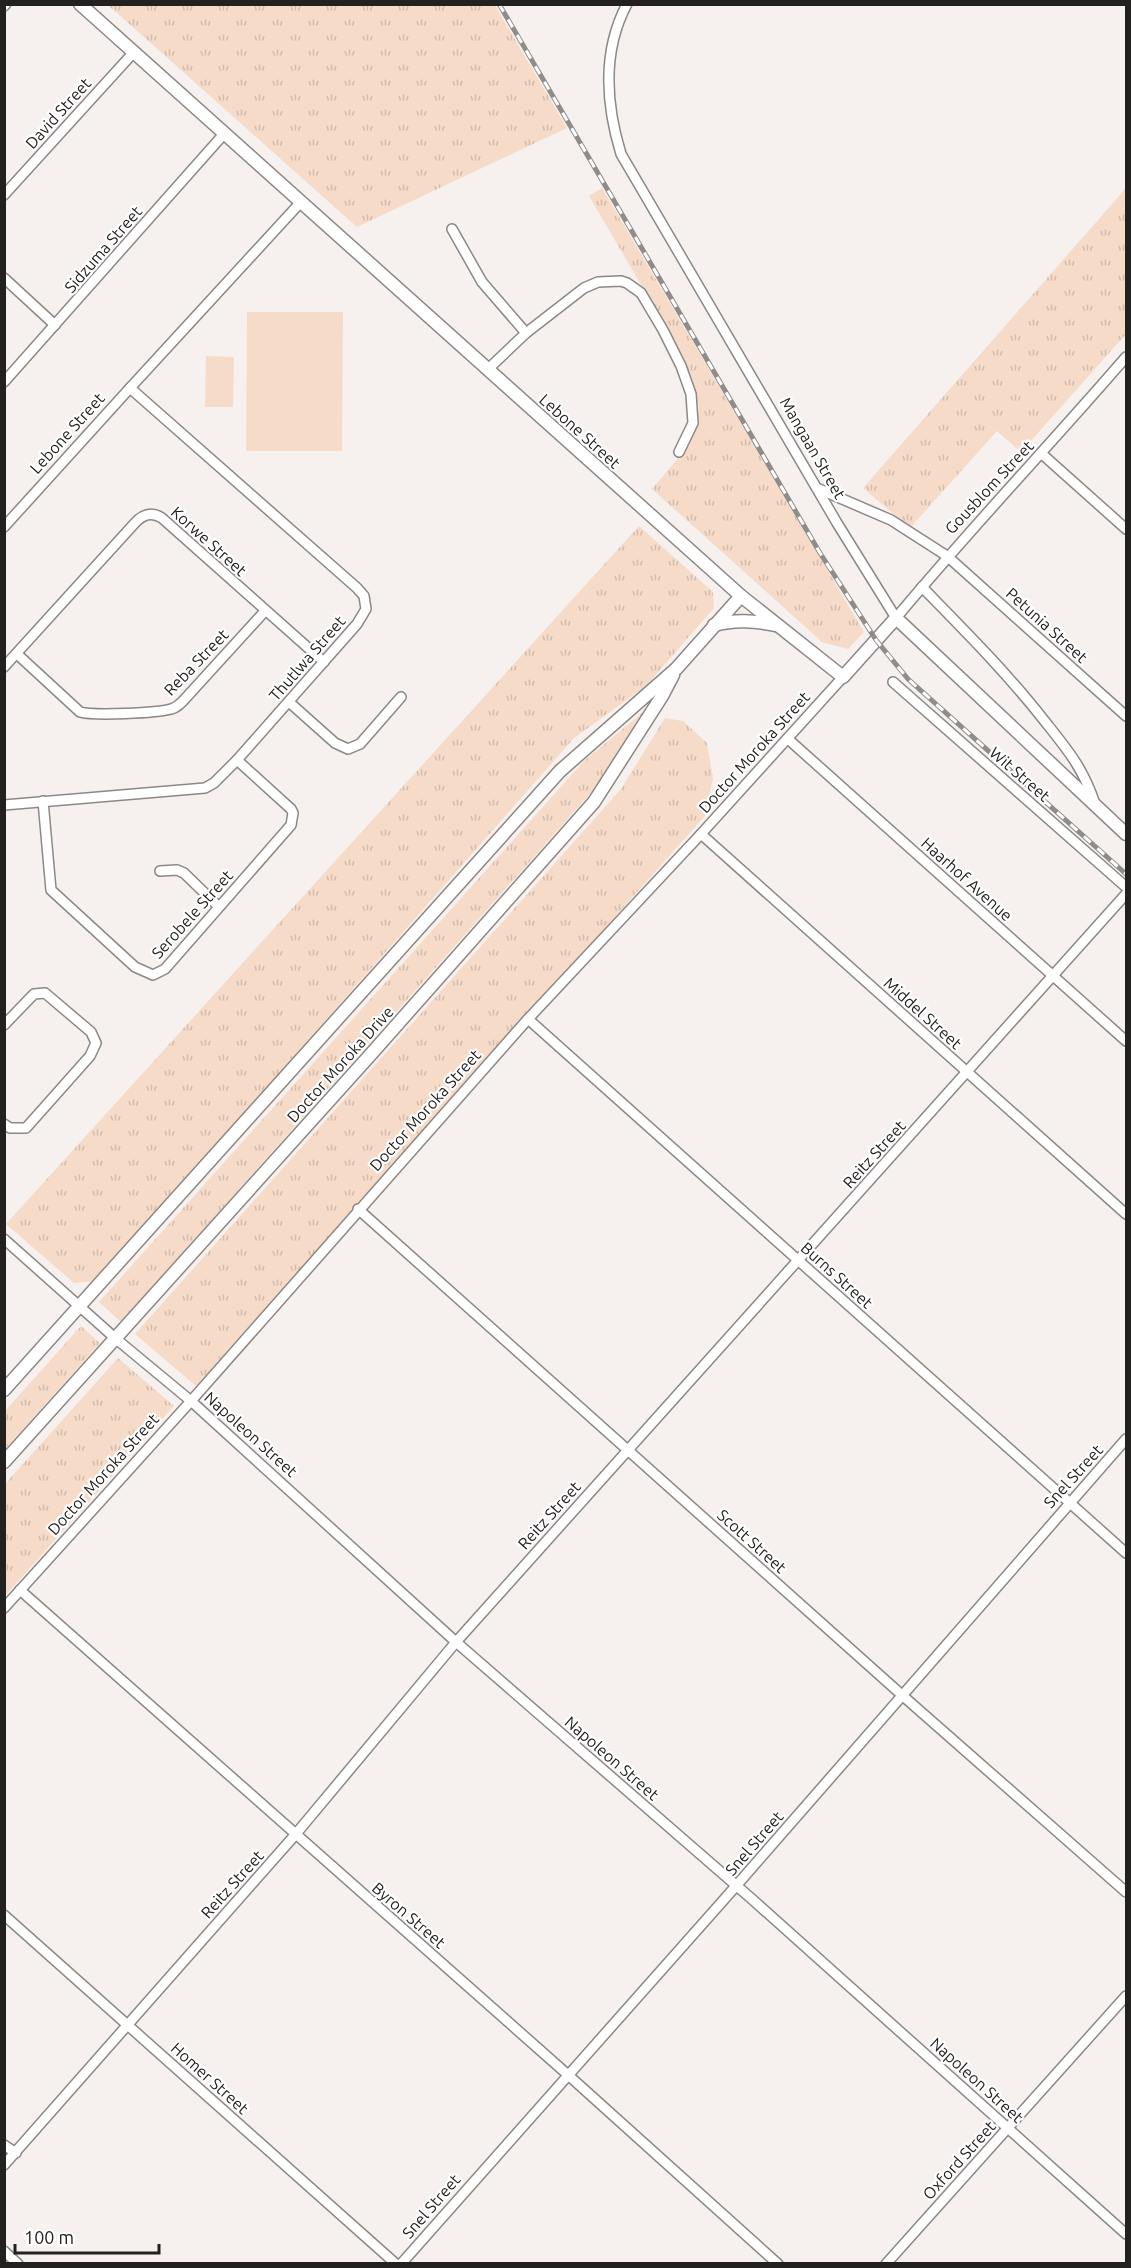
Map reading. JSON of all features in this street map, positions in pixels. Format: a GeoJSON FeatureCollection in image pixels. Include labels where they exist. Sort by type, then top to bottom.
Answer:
{"type":"FeatureCollection","features":[{"type":"Feature","properties":{"kind":"street","name":"Lebone Street"},"geometry":{"type":"LineString","coordinates":[[80,4],[223,135],[741,596],[843,677]]}},
{"type":"Feature","properties":{"kind":"street","name":"Mangaan Street"},"geometry":{"type":"LineString","coordinates":[[627,4],[620,18],[609,69],[609,100],[613,128],[621,154],[819,489],[897,618],[1126,834]]}},
{"type":"Feature","properties":{"kind":"street","name":"David Street"},"geometry":{"type":"LineString","coordinates":[[4,195],[134,52]]}},
{"type":"Feature","properties":{"kind":"street","name":"Sidzuma Street"},"geometry":{"type":"LineString","coordinates":[[4,382],[223,135]]}},
{"type":"Feature","properties":{"kind":"street","name":"Lebone Street"},"geometry":{"type":"LineString","coordinates":[[4,527],[300,203]]}},
{"type":"Feature","properties":{"kind":"street"},"geometry":{"type":"LineString","coordinates":[[452,229],[482,282],[525,333]]}},
{"type":"Feature","properties":{"kind":"street"},"geometry":{"type":"LineString","coordinates":[[4,278],[56,325]]}},
{"type":"Feature","properties":{"kind":"street"},"geometry":{"type":"LineString","coordinates":[[487,369],[525,333],[591,284],[621,280],[641,293],[681,366],[691,394],[693,423],[679,452]]}},
{"type":"Feature","properties":{"kind":"street","name":"Gousblom Street"},"geometry":{"type":"LineString","coordinates":[[876,640],[897,618],[947,556],[1042,454],[1126,357]]}},
{"type":"Feature","properties":{"kind":"street","name":"Thutlwa Street"},"geometry":{"type":"LineString","coordinates":[[4,805],[205,788],[214,783],[237,760],[324,662],[363,616],[366,609],[364,596],[130,388]]}},
{"type":"Feature","properties":{"kind":"street"},"geometry":{"type":"LineString","coordinates":[[1042,454],[1126,529]]}},
{"type":"Feature","properties":{"kind":"street","name":"Petunia Street"},"geometry":{"type":"LineString","coordinates":[[819,489],[891,520],[947,556],[1126,717]]}},
{"type":"Feature","properties":{"kind":"street","name":"Korwe Street"},"geometry":{"type":"LineString","coordinates":[[4,667],[134,524],[147,514],[156,514],[162,518],[324,662]]}},
{"type":"Feature","properties":{"kind":"street"},"geometry":{"type":"LineString","coordinates":[[922,587],[1012,679],[1078,764],[1088,782],[1095,805]]}},
{"type":"Feature","properties":{"kind":"street","name":"Doctor Moroka Drive"},"geometry":{"type":"LineString","coordinates":[[4,1390],[560,771],[676,669],[741,596]]}},
{"type":"Feature","properties":{"kind":"street","name":"Reba Street"},"geometry":{"type":"LineString","coordinates":[[17,654],[80,711],[93,714],[163,711],[178,706],[265,611]]}},
{"type":"Feature","properties":{"kind":"street"},"geometry":{"type":"LineString","coordinates":[[713,626],[734,620],[746,620],[778,626]]}},
{"type":"Feature","properties":{"kind":"street","name":"Doctor Moroka Street"},"geometry":{"type":"LineString","coordinates":[[4,1608],[192,1401],[358,1209],[528,1019],[701,834],[876,640]]}},
{"type":"Feature","properties":{"kind":"street","name":"Doctor Moroka Drive"},"geometry":{"type":"LineString","coordinates":[[4,1462],[594,802],[662,696],[676,669]]}},
{"type":"Feature","properties":{"kind":"street","name":"Wit Street"},"geometry":{"type":"LineString","coordinates":[[893,682],[1126,887]]}},
{"type":"Feature","properties":{"kind":"street"},"geometry":{"type":"LineString","coordinates":[[289,702],[335,742],[348,749],[360,744],[401,698]]}},
{"type":"Feature","properties":{"kind":"street","name":"Haarhof Avenue"},"geometry":{"type":"LineString","coordinates":[[788,739],[1126,1041]]}},
{"type":"Feature","properties":{"kind":"street","name":"Serobele Street"},"geometry":{"type":"LineString","coordinates":[[43,801],[51,890],[141,971],[153,975],[160,973],[288,831],[293,819],[291,808],[237,760]]}},
{"type":"Feature","properties":{"kind":"street","name":"Middel Street"},"geometry":{"type":"LineString","coordinates":[[701,834],[1126,1214]]}},
{"type":"Feature","properties":{"kind":"street"},"geometry":{"type":"LineString","coordinates":[[160,871],[177,870],[184,873],[218,906]]}},
{"type":"Feature","properties":{"kind":"street","name":"Reitz Street"},"geometry":{"type":"LineString","coordinates":[[4,2165],[295,1835],[456,1642],[1126,894]]}},
{"type":"Feature","properties":{"kind":"street"},"geometry":{"type":"LineString","coordinates":[[4,1025],[34,994],[45,993],[91,1032],[96,1043],[90,1056],[26,1128],[10,1128],[4,1124]]}},
{"type":"Feature","properties":{"kind":"street","name":"Burns Street"},"geometry":{"type":"LineString","coordinates":[[528,1019],[1126,1553]]}},
{"type":"Feature","properties":{"kind":"street","name":"Scott Street"},"geometry":{"type":"LineString","coordinates":[[358,1209],[1126,1892]]}},
{"type":"Feature","properties":{"kind":"street","name":"Napoleon Street"},"geometry":{"type":"LineString","coordinates":[[4,1239],[116,1338],[192,1401],[456,1642],[736,1886],[1126,2234]]}},
{"type":"Feature","properties":{"kind":"street","name":"Snel Street"},"geometry":{"type":"LineString","coordinates":[[401,2264],[903,1696],[1126,1439]]}},
{"type":"Feature","properties":{"kind":"street","name":"Byron Street"},"geometry":{"type":"LineString","coordinates":[[20,1590],[778,2264]]}},
{"type":"Feature","properties":{"kind":"street","name":"Homer Street"},"geometry":{"type":"LineString","coordinates":[[4,1915],[396,2264]]}},
{"type":"Feature","properties":{"kind":"street","name":"Oxford Street"},"geometry":{"type":"LineString","coordinates":[[886,2264],[1126,1996]]}},
{"type":"Feature","properties":{"kind":"street"},"geometry":{"type":"LineString","coordinates":[[4,2145],[16,2153]]}},
{"type":"Feature","properties":{"kind":"street"},"geometry":{"type":"LineString","coordinates":[[4,2251],[18,2264]]}},
{"type":"Feature","properties":{"kind":"green space"},"geometry":{"type":"Polygon","coordinates":[[[108,5],[495,5],[567,128],[357,227],[108,5]]]}},
{"type":"Feature","properties":{"kind":"green space"},"geometry":{"type":"Polygon","coordinates":[[[602,188],[864,632],[848,649],[822,642],[652,489],[686,449],[696,429],[699,407],[684,358],[589,196],[602,188]]]}},
{"type":"Feature","properties":{"kind":"green space"},"geometry":{"type":"Polygon","coordinates":[[[1126,188],[1126,334],[1021,452],[997,431],[910,528],[863,488],[1126,188]]]}},
{"type":"Feature","properties":{"kind":"green space"},"geometry":{"type":"Polygon","coordinates":[[[247,312],[343,312],[342,451],[246,451],[247,312]]]}},
{"type":"Feature","properties":{"kind":"green space"},"geometry":{"type":"Polygon","coordinates":[[[206,356],[234,357],[233,407],[205,407],[206,356]]]}},
{"type":"Feature","properties":{"kind":"green space"},"geometry":{"type":"Polygon","coordinates":[[[639,526],[713,592],[714,608],[646,686],[574,738],[96,1281],[74,1283],[6,1224],[639,526]]]}},
{"type":"Feature","properties":{"kind":"green space"},"geometry":{"type":"Polygon","coordinates":[[[647,709],[604,778],[121,1322],[99,1302],[584,761],[647,709]]]}},
{"type":"Feature","properties":{"kind":"green space"},"geometry":{"type":"Polygon","coordinates":[[[665,718],[683,721],[707,743],[713,779],[705,816],[196,1386],[135,1334],[621,789],[665,718]]]}},
{"type":"Feature","properties":{"kind":"green space"},"geometry":{"type":"Polygon","coordinates":[[[81,1326],[100,1343],[5,1449],[5,1411],[81,1326]]]}},
{"type":"Feature","properties":{"kind":"green space"},"geometry":{"type":"Polygon","coordinates":[[[118,1358],[174,1406],[5,1596],[5,1484],[118,1358]]]}},
{"type":"Feature","properties":{"kind":"railway"},"geometry":{"type":"LineString","coordinates":[[499,4],[820,553],[876,640],[908,679],[1126,874]]}}]}
